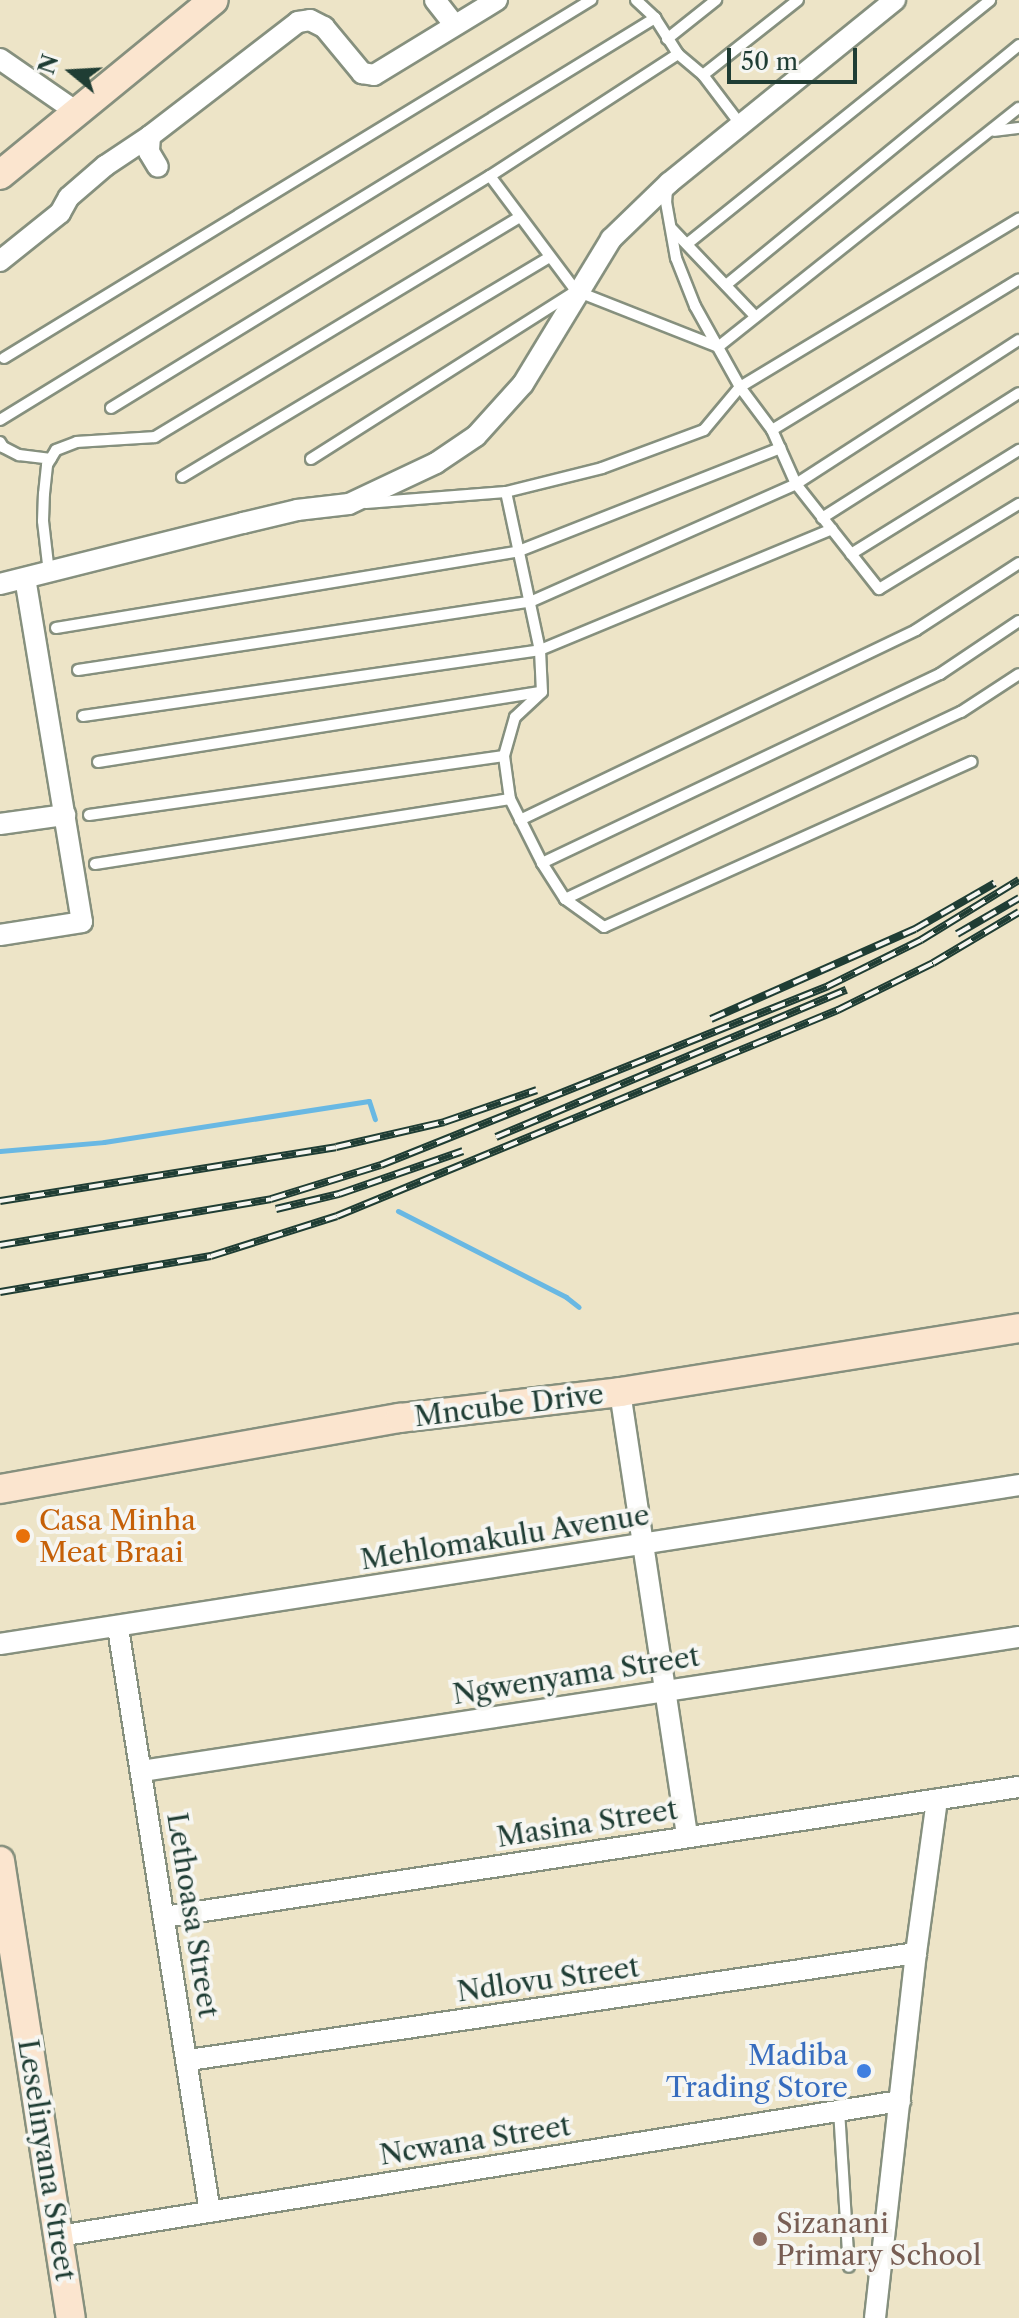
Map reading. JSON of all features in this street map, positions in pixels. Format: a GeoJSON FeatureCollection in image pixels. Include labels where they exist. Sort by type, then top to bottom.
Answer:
{"type":"FeatureCollection","features":[{"type":"Feature","properties":{"kind":"street"},"geometry":{"type":"LineString","coordinates":[[0,175],[214,0]]}},
{"type":"Feature","properties":{"kind":"street"},"geometry":{"type":"LineString","coordinates":[[435,0],[454,24]]}},
{"type":"Feature","properties":{"kind":"street"},"geometry":{"type":"LineString","coordinates":[[0,261],[66,216],[69,197],[89,179],[298,22],[310,20],[324,27],[367,75],[383,71],[497,0]]}},
{"type":"Feature","properties":{"kind":"street"},"geometry":{"type":"LineString","coordinates":[[0,584],[297,510],[349,504],[436,463],[476,436],[523,384],[576,291],[611,239],[669,183],[895,0]]}},
{"type":"Feature","properties":{"kind":"street"},"geometry":{"type":"LineString","coordinates":[[0,59],[78,113]]}},
{"type":"Feature","properties":{"kind":"street"},"geometry":{"type":"LineString","coordinates":[[150,136],[149,152],[158,167]]}},
{"type":"Feature","properties":{"kind":"street"},"geometry":{"type":"LineString","coordinates":[[0,935],[82,922],[25,579]]}},
{"type":"Feature","properties":{"kind":"street"},"geometry":{"type":"LineString","coordinates":[[0,824],[65,815]]}},
{"type":"Feature","properties":{"kind":"street","name":"Mncube Drive"},"geometry":{"type":"LineString","coordinates":[[0,1489],[400,1418],[620,1392],[1019,1328]]}},
{"type":"Feature","properties":{"kind":"street"},"geometry":{"type":"LineString","coordinates":[[620,1392],[687,1836]]}},
{"type":"Feature","properties":{"kind":"street","name":"Mehlomakulu Avenue"},"geometry":{"type":"LineString","coordinates":[[0,1644],[1019,1485]]}},
{"type":"Feature","properties":{"kind":"street","name":"Lethoasa Street"},"geometry":{"type":"LineString","coordinates":[[118,1628],[189,2060],[210,2212]]}},
{"type":"Feature","properties":{"kind":"street","name":"Ngwenyama Street"},"geometry":{"type":"LineString","coordinates":[[142,1771],[1019,1637]]}},
{"type":"Feature","properties":{"kind":"street","name":"Masina Street"},"geometry":{"type":"LineString","coordinates":[[164,1917],[1019,1787]]}},
{"type":"Feature","properties":{"kind":"street"},"geometry":{"type":"LineString","coordinates":[[875,2318],[916,1953],[937,1799]]}},
{"type":"Feature","properties":{"kind":"street","name":"Leselinyana Street"},"geometry":{"type":"LineString","coordinates":[[0,1861],[71,2318]]}},
{"type":"Feature","properties":{"kind":"street","name":"Ndlovu Street"},"geometry":{"type":"LineString","coordinates":[[189,2060],[916,1953]]}},
{"type":"Feature","properties":{"kind":"street","name":"Ncwana Street"},"geometry":{"type":"LineString","coordinates":[[59,2236],[900,2101]]}},
{"type":"Feature","properties":{"kind":"lane"},"geometry":{"type":"LineString","coordinates":[[4,358],[591,0]]}},
{"type":"Feature","properties":{"kind":"lane"},"geometry":{"type":"LineString","coordinates":[[636,0],[655,18],[678,54],[703,75],[741,125]]}},
{"type":"Feature","properties":{"kind":"lane"},"geometry":{"type":"LineString","coordinates":[[667,39],[716,0]]}},
{"type":"Feature","properties":{"kind":"lane"},"geometry":{"type":"LineString","coordinates":[[703,75],[798,0]]}},
{"type":"Feature","properties":{"kind":"lane"},"geometry":{"type":"LineString","coordinates":[[687,244],[990,0]]}},
{"type":"Feature","properties":{"kind":"lane"},"geometry":{"type":"LineString","coordinates":[[0,420],[655,18]]}},
{"type":"Feature","properties":{"kind":"lane"},"geometry":{"type":"LineString","coordinates":[[726,285],[1019,45]]}},
{"type":"Feature","properties":{"kind":"lane"},"geometry":{"type":"LineString","coordinates":[[111,408],[490,176],[678,54]]}},
{"type":"Feature","properties":{"kind":"lane"},"geometry":{"type":"LineString","coordinates":[[718,347],[754,315],[1019,108]]}},
{"type":"Feature","properties":{"kind":"lane"},"geometry":{"type":"LineString","coordinates":[[992,132],[1019,128]]}},
{"type":"Feature","properties":{"kind":"lane"},"geometry":{"type":"LineString","coordinates":[[490,176],[576,291],[718,347]]}},
{"type":"Feature","properties":{"kind":"lane"},"geometry":{"type":"LineString","coordinates":[[669,183],[666,202],[676,258],[718,347],[740,387],[772,430],[796,484],[879,589],[1019,504]]}},
{"type":"Feature","properties":{"kind":"lane"},"geometry":{"type":"LineString","coordinates":[[49,573],[43,521],[47,465],[56,450],[77,442],[155,437],[520,217]]}},
{"type":"Feature","properties":{"kind":"lane"},"geometry":{"type":"LineString","coordinates":[[349,504],[506,492],[602,468],[704,430],[740,387],[1019,219]]}},
{"type":"Feature","properties":{"kind":"lane"},"geometry":{"type":"LineString","coordinates":[[671,227],[754,315]]}},
{"type":"Feature","properties":{"kind":"lane"},"geometry":{"type":"LineString","coordinates":[[182,477],[549,257]]}},
{"type":"Feature","properties":{"kind":"lane"},"geometry":{"type":"LineString","coordinates":[[772,430],[1019,279]]}},
{"type":"Feature","properties":{"kind":"lane"},"geometry":{"type":"LineString","coordinates":[[311,459],[576,291]]}},
{"type":"Feature","properties":{"kind":"lane"},"geometry":{"type":"LineString","coordinates":[[78,670],[530,602],[796,484],[1019,340]]}},
{"type":"Feature","properties":{"kind":"lane"},"geometry":{"type":"LineString","coordinates":[[822,518],[1019,393]]}},
{"type":"Feature","properties":{"kind":"lane"},"geometry":{"type":"LineString","coordinates":[[0,442],[3,447],[19,455],[51,459]]}},
{"type":"Feature","properties":{"kind":"lane"},"geometry":{"type":"LineString","coordinates":[[56,628],[519,551],[780,448]]}},
{"type":"Feature","properties":{"kind":"lane"},"geometry":{"type":"LineString","coordinates":[[851,554],[1019,450]]}},
{"type":"Feature","properties":{"kind":"lane"},"geometry":{"type":"LineString","coordinates":[[506,492],[540,650],[542,692],[515,717],[504,756],[510,799],[542,863],[565,899],[604,927],[972,762]]}},
{"type":"Feature","properties":{"kind":"lane"},"geometry":{"type":"LineString","coordinates":[[83,716],[540,650],[832,529]]}},
{"type":"Feature","properties":{"kind":"lane"},"geometry":{"type":"LineString","coordinates":[[520,820],[916,630],[1019,563]]}},
{"type":"Feature","properties":{"kind":"lane"},"geometry":{"type":"LineString","coordinates":[[542,863],[940,674],[1019,621]]}},
{"type":"Feature","properties":{"kind":"lane"},"geometry":{"type":"LineString","coordinates":[[565,899],[961,712],[1019,674]]}},
{"type":"Feature","properties":{"kind":"lane"},"geometry":{"type":"LineString","coordinates":[[98,762],[542,692]]}},
{"type":"Feature","properties":{"kind":"lane"},"geometry":{"type":"LineString","coordinates":[[89,815],[504,756]]}},
{"type":"Feature","properties":{"kind":"lane"},"geometry":{"type":"LineString","coordinates":[[95,864],[510,799]]}},
{"type":"Feature","properties":{"kind":"lane"},"geometry":{"type":"LineString","coordinates":[[839,2110],[849,2267]]}},
{"type":"Feature","properties":{"kind":"waterway"},"geometry":{"type":"LineString","coordinates":[[0,1151],[104,1142],[369,1101],[375,1119]]}},
{"type":"Feature","properties":{"kind":"waterway"},"geometry":{"type":"LineString","coordinates":[[398,1211],[566,1297],[579,1307]]}},
{"type":"Feature","properties":{"kind":"railway"},"geometry":{"type":"LineString","coordinates":[[0,1245],[271,1199],[381,1165],[828,986],[921,940],[1019,880]]}},
{"type":"Feature","properties":{"kind":"railway"},"geometry":{"type":"LineString","coordinates":[[711,1019],[915,929],[995,883]]}},
{"type":"Feature","properties":{"kind":"railway"},"geometry":{"type":"LineString","coordinates":[[957,934],[1019,898]]}},
{"type":"Feature","properties":{"kind":"railway"},"geometry":{"type":"LineString","coordinates":[[0,1292],[211,1256],[337,1216],[838,1010],[933,963],[1019,912]]}},
{"type":"Feature","properties":{"kind":"railway"},"geometry":{"type":"LineString","coordinates":[[496,1137],[846,990]]}},
{"type":"Feature","properties":{"kind":"railway"},"geometry":{"type":"LineString","coordinates":[[0,1201],[336,1147],[444,1122],[537,1090]]}},
{"type":"Feature","properties":{"kind":"railway"},"geometry":{"type":"LineString","coordinates":[[276,1209],[339,1194],[463,1151]]}},
{"type":"Feature","properties":{"kind":"place","name":"Casa Minha Meat Braai"},"geometry":{"type":"Point","coordinates":[23,1536]}},
{"type":"Feature","properties":{"kind":"place","name":"Madiba Trading Store"},"geometry":{"type":"Point","coordinates":[864,2071]}},
{"type":"Feature","properties":{"kind":"place","name":"Sizanani Primary School"},"geometry":{"type":"Point","coordinates":[760,2239]}}]}
